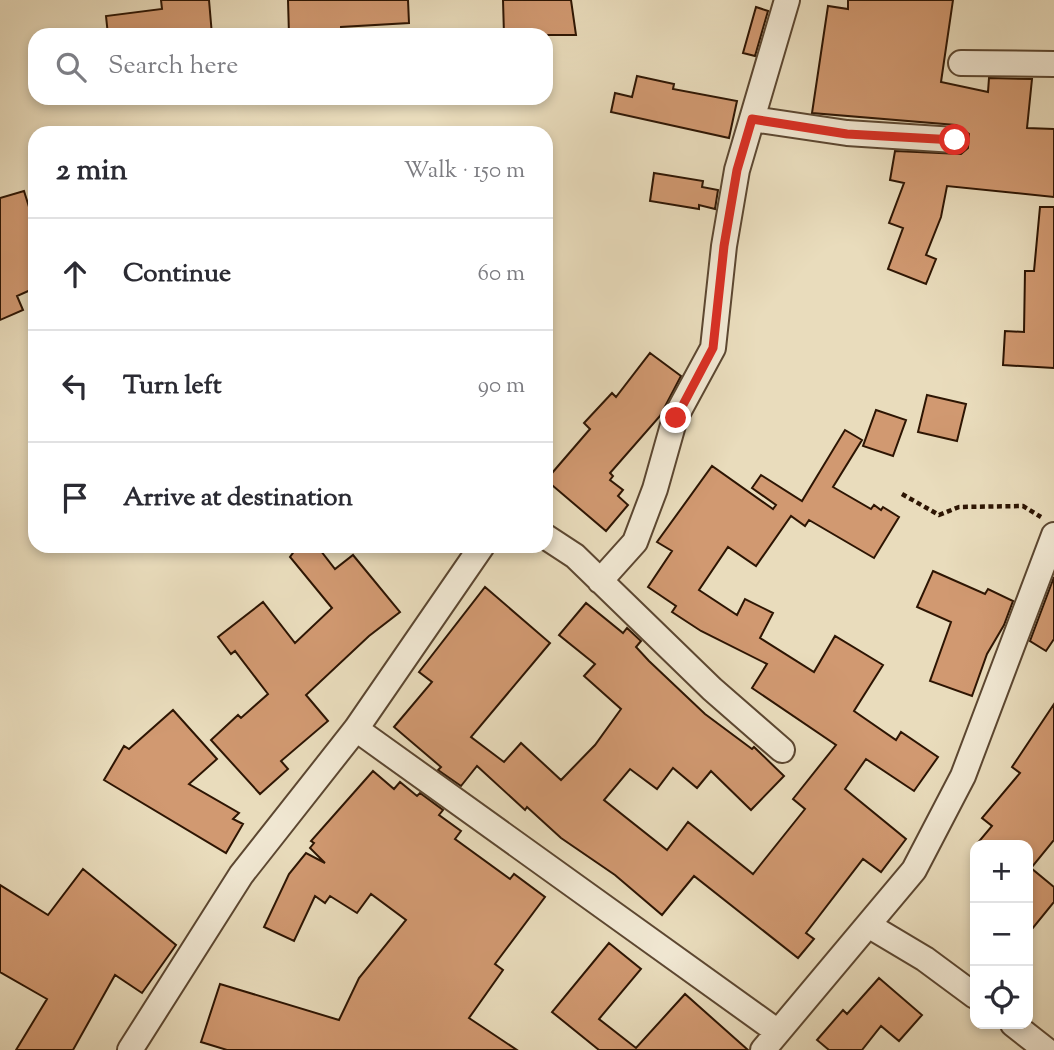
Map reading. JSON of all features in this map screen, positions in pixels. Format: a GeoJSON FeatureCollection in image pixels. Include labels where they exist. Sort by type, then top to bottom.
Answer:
{"type":"FeatureCollection","features":[{"type":"Feature","properties":{"kind":"street"},"geometry":{"type":"LineString","coordinates":[[600,581],[635,542],[655,489],[676,418],[713,348],[724,246],[737,170],[787,0]]}},
{"type":"Feature","properties":{"kind":"street"},"geometry":{"type":"LineString","coordinates":[[961,63],[1054,64]]}},
{"type":"Feature","properties":{"kind":"street"},"geometry":{"type":"LineString","coordinates":[[752,119],[847,134],[955,140]]}},
{"type":"Feature","properties":{"kind":"street"},"geometry":{"type":"LineString","coordinates":[[356,729],[771,1041],[914,870],[963,776],[1053,529]]}},
{"type":"Feature","properties":{"kind":"street"},"geometry":{"type":"LineString","coordinates":[[553,542],[575,556],[712,689],[782,750]]}},
{"type":"Feature","properties":{"kind":"street"},"geometry":{"type":"LineString","coordinates":[[130,1050],[241,875],[356,729],[477,553]]}},
{"type":"Feature","properties":{"kind":"street"},"geometry":{"type":"LineString","coordinates":[[868,925],[925,959],[970,992]]}},
{"type":"Feature","properties":{"kind":"street"},"geometry":{"type":"LineString","coordinates":[[1019,1029],[1046,1050]]}},
{"type":"Feature","properties":{"kind":"path"},"geometry":{"type":"LineString","coordinates":[[902,494],[939,515],[959,507],[1023,506],[1053,529]]}},
{"type":"Feature","properties":{"kind":"building"},"geometry":{"type":"Polygon","coordinates":[[[161,0],[209,0],[211,28],[107,28],[106,16],[162,9],[161,0]]]}},
{"type":"Feature","properties":{"kind":"building"},"geometry":{"type":"Polygon","coordinates":[[[288,0],[408,0],[409,23],[341,28],[289,28],[288,0]]]}},
{"type":"Feature","properties":{"kind":"building"},"geometry":{"type":"Polygon","coordinates":[[[503,0],[571,0],[576,35],[553,35],[553,28],[504,28],[503,0]]]}},
{"type":"Feature","properties":{"kind":"building"},"geometry":{"type":"Polygon","coordinates":[[[848,0],[953,0],[941,82],[988,92],[989,78],[1032,79],[1027,128],[1054,129],[1054,197],[947,186],[941,217],[926,255],[936,259],[926,284],[888,269],[903,228],[889,223],[904,183],[890,180],[895,151],[961,154],[968,148],[969,134],[956,125],[812,113],[828,6],[848,9],[848,0]]]}},
{"type":"Feature","properties":{"kind":"building"},"geometry":{"type":"Polygon","coordinates":[[[756,7],[768,11],[755,56],[743,53],[756,7]]]}},
{"type":"Feature","properties":{"kind":"building"},"geometry":{"type":"Polygon","coordinates":[[[637,76],[674,84],[673,89],[737,101],[729,138],[611,112],[615,93],[632,97],[637,76]]]}},
{"type":"Feature","properties":{"kind":"building"},"geometry":{"type":"Polygon","coordinates":[[[654,173],[703,181],[702,187],[718,190],[715,209],[650,201],[654,173]]]}},
{"type":"Feature","properties":{"kind":"building"},"geometry":{"type":"Polygon","coordinates":[[[24,191],[28,204],[28,291],[17,296],[23,310],[0,320],[0,198],[24,191]]]}},
{"type":"Feature","properties":{"kind":"building"},"geometry":{"type":"Polygon","coordinates":[[[1040,207],[1054,207],[1054,368],[1003,365],[1005,331],[1024,332],[1025,271],[1034,271],[1040,207]]]}},
{"type":"Feature","properties":{"kind":"building"},"geometry":{"type":"Polygon","coordinates":[[[650,353],[681,376],[660,416],[610,473],[613,476],[610,480],[623,490],[618,496],[628,505],[606,531],[553,486],[553,472],[590,429],[584,423],[612,393],[616,397],[650,353]]]}},
{"type":"Feature","properties":{"kind":"building"},"geometry":{"type":"Polygon","coordinates":[[[927,395],[966,404],[957,441],[918,432],[927,395]]]}},
{"type":"Feature","properties":{"kind":"building"},"geometry":{"type":"Polygon","coordinates":[[[876,410],[906,420],[893,456],[863,446],[876,410]]]}},
{"type":"Feature","properties":{"kind":"building"},"geometry":{"type":"Polygon","coordinates":[[[845,430],[862,440],[833,487],[871,509],[874,505],[881,510],[883,507],[899,517],[874,558],[809,520],[805,526],[791,516],[756,566],[728,547],[699,590],[737,615],[745,599],[773,613],[760,638],[814,672],[835,636],[883,665],[854,711],[896,740],[901,732],[938,757],[914,791],[866,759],[845,789],[906,839],[881,872],[863,859],[806,933],[814,939],[798,958],[694,876],[662,915],[615,875],[561,838],[527,807],[525,810],[477,766],[461,786],[438,770],[441,767],[394,727],[432,682],[419,672],[485,587],[550,643],[471,737],[504,762],[521,743],[561,780],[595,745],[621,709],[584,676],[595,664],[559,635],[586,603],[623,633],[627,628],[641,641],[636,647],[705,714],[752,749],[754,747],[784,776],[751,810],[711,771],[697,788],[673,768],[657,789],[630,769],[604,800],[667,850],[688,822],[753,874],[805,809],[793,799],[836,745],[752,688],[767,664],[701,631],[672,612],[676,606],[648,587],[672,551],[657,542],[712,466],[773,509],[776,505],[752,488],[761,475],[802,501],[845,430]]]}},
{"type":"Feature","properties":{"kind":"building"},"geometry":{"type":"Polygon","coordinates":[[[293,553],[322,553],[335,569],[353,555],[400,612],[369,636],[306,695],[328,721],[281,761],[288,769],[260,794],[211,740],[238,715],[241,718],[268,694],[235,651],[231,654],[218,637],[263,602],[295,643],[332,608],[290,557],[293,553]]]}},
{"type":"Feature","properties":{"kind":"building"},"geometry":{"type":"Polygon","coordinates":[[[933,571],[985,594],[988,589],[1013,601],[1004,625],[987,654],[972,696],[930,681],[951,622],[917,607],[933,571]]]}},
{"type":"Feature","properties":{"kind":"building"},"geometry":{"type":"Polygon","coordinates":[[[1054,577],[1054,639],[1046,651],[1030,641],[1054,577]]]}},
{"type":"Feature","properties":{"kind":"building"},"geometry":{"type":"Polygon","coordinates":[[[1054,704],[1054,840],[1033,866],[1033,840],[980,840],[992,826],[982,818],[1020,773],[1012,767],[1054,704]]]}},
{"type":"Feature","properties":{"kind":"building"},"geometry":{"type":"Polygon","coordinates":[[[173,710],[217,759],[189,784],[239,813],[233,819],[243,824],[226,853],[104,780],[124,746],[129,749],[173,710]]]}},
{"type":"Feature","properties":{"kind":"building"},"geometry":{"type":"Polygon","coordinates":[[[373,771],[394,789],[400,782],[417,796],[420,793],[443,810],[439,815],[461,831],[455,839],[510,879],[514,874],[545,897],[495,964],[503,970],[469,1018],[517,1050],[227,1050],[201,1042],[220,984],[339,1020],[359,978],[406,920],[371,894],[357,913],[330,896],[325,903],[315,896],[294,941],[264,927],[289,874],[306,853],[325,863],[310,848],[314,843],[311,841],[373,771]]]}},
{"type":"Feature","properties":{"kind":"building"},"geometry":{"type":"Polygon","coordinates":[[[83,869],[176,945],[142,993],[115,975],[73,1050],[16,1050],[47,999],[0,972],[0,885],[48,915],[83,869]]]}},
{"type":"Feature","properties":{"kind":"building"},"geometry":{"type":"Polygon","coordinates":[[[1033,870],[1054,887],[1054,902],[1033,928],[1033,870]]]}},
{"type":"Feature","properties":{"kind":"building"},"geometry":{"type":"Polygon","coordinates":[[[609,943],[641,969],[599,1019],[636,1048],[685,994],[748,1050],[599,1050],[552,1012],[609,943]]]}},
{"type":"Feature","properties":{"kind":"building"},"geometry":{"type":"Polygon","coordinates":[[[879,978],[922,1015],[899,1041],[881,1026],[862,1050],[829,1050],[817,1040],[843,1010],[847,1014],[879,978]]]}},
{"type":"Feature","properties":{"kind":"route"},"geometry":{"type":"LineString","coordinates":[[676,418],[713,348],[724,246],[737,170],[752,119],[847,134],[955,140]]}}]}
